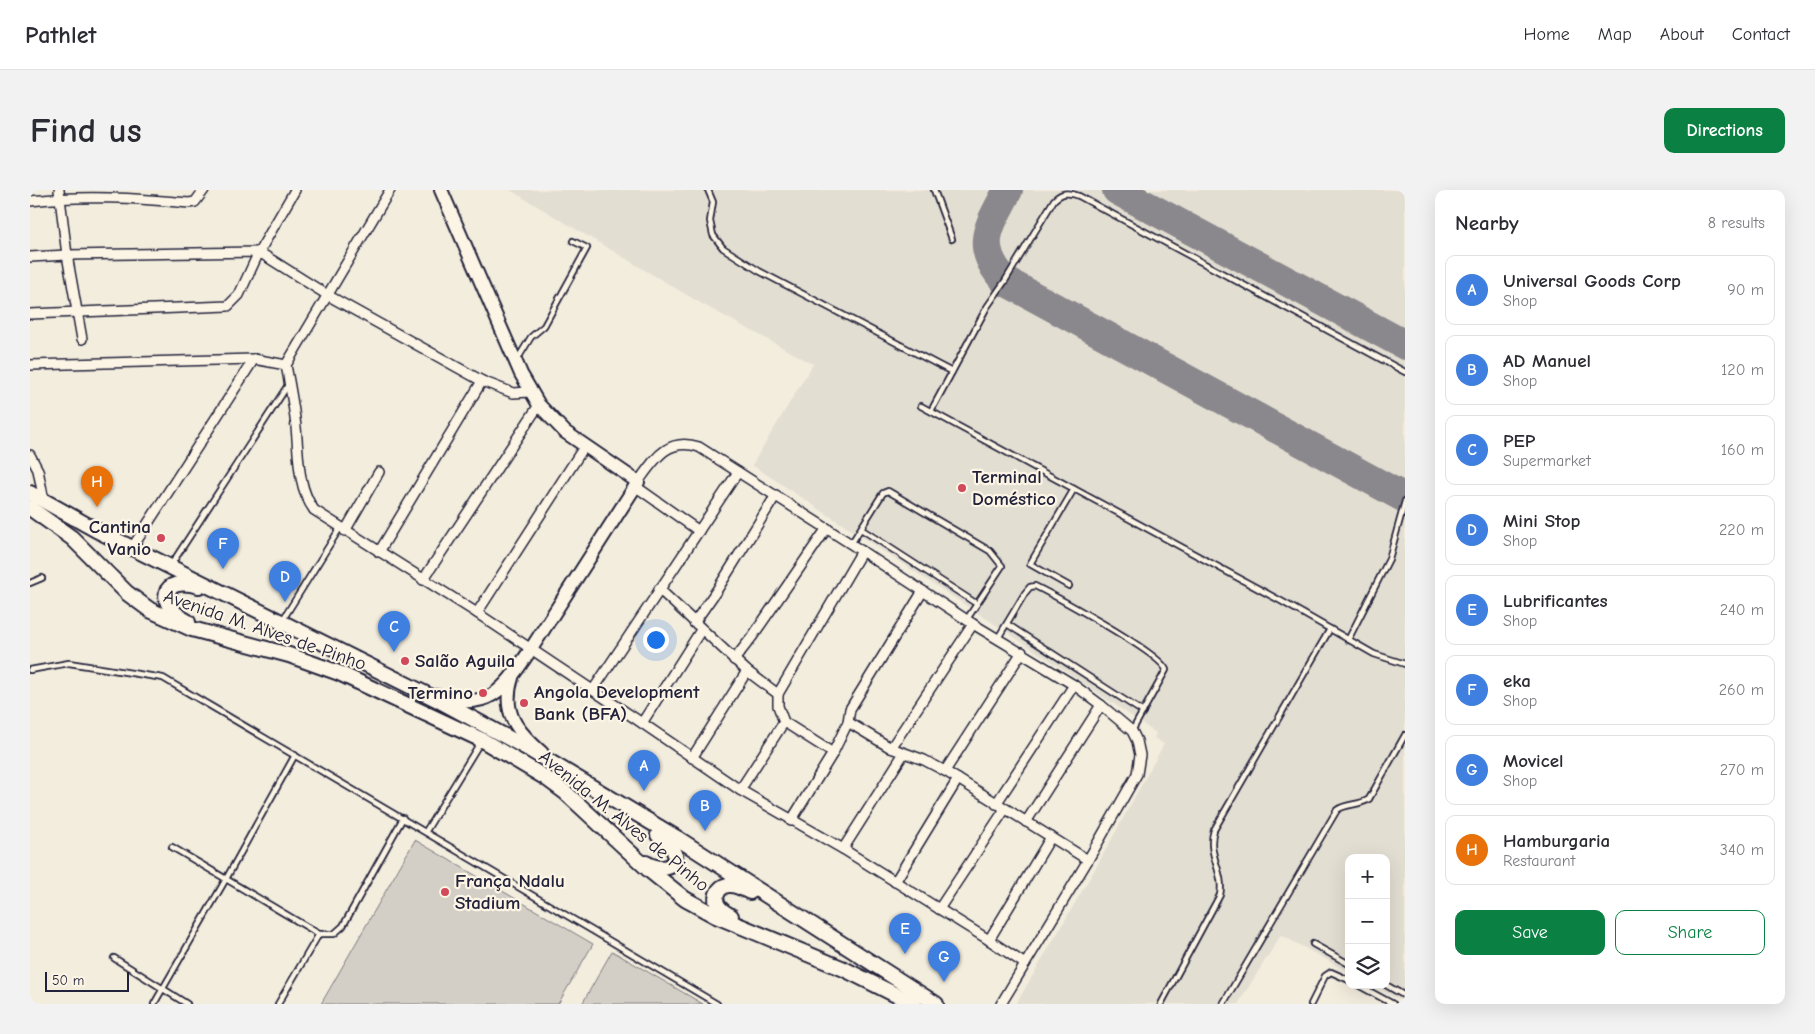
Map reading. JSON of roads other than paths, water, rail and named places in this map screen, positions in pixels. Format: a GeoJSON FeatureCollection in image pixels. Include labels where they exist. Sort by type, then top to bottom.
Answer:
{"type":"FeatureCollection","features":[{"type":"Feature","properties":{"kind":"main road","name":"Avenida M. Alves de Pinho"},"geometry":{"type":"LineString","coordinates":[[30,493],[132,548],[413,687],[517,743],[678,838],[936,1004]]}},
{"type":"Feature","properties":{"kind":"main road","name":"Avenida M. Alves de Pinho"},"geometry":{"type":"LineString","coordinates":[[30,508],[72,538],[127,594],[150,610],[192,629],[289,655],[340,674],[482,740],[546,778],[649,870],[685,899],[716,916],[844,969],[914,1004]]}},
{"type":"Feature","properties":{"kind":"main road"},"geometry":{"type":"LineString","coordinates":[[219,636],[181,618],[168,605],[165,598],[166,594],[175,585],[185,582],[235,599]]}},
{"type":"Feature","properties":{"kind":"main road"},"geometry":{"type":"LineString","coordinates":[[594,819],[649,865],[660,869],[670,867],[674,862],[675,855],[669,842],[607,797]]}},
{"type":"Feature","properties":{"kind":"main road"},"geometry":{"type":"LineString","coordinates":[[793,947],[724,912],[718,906],[716,898],[718,892],[722,887],[728,885],[742,888],[811,924]]}},
{"type":"Feature","properties":{"kind":"street"},"geometry":{"type":"LineString","coordinates":[[30,201],[60,194],[133,194],[195,202],[204,190]]}},
{"type":"Feature","properties":{"kind":"street"},"geometry":{"type":"LineString","coordinates":[[30,314],[228,306],[239,295],[259,252],[295,190]]}},
{"type":"Feature","properties":{"kind":"street"},"geometry":{"type":"LineString","coordinates":[[390,190],[329,296],[286,365],[296,425],[302,485],[307,501],[314,510],[342,530],[477,613],[740,790],[843,849],[1025,964]]}},
{"type":"Feature","properties":{"kind":"street"},"geometry":{"type":"LineString","coordinates":[[441,190],[516,363],[530,392],[539,405],[558,426],[584,447],[699,531]]}},
{"type":"Feature","properties":{"kind":"street"},"geometry":{"type":"LineString","coordinates":[[60,194],[67,255],[82,339]]}},
{"type":"Feature","properties":{"kind":"street"},"geometry":{"type":"LineString","coordinates":[[30,257],[259,252],[329,296],[482,381],[513,393],[530,392]]}},
{"type":"Feature","properties":{"kind":"street"},"geometry":{"type":"LineString","coordinates":[[30,365],[254,359],[286,365]]}},
{"type":"Feature","properties":{"kind":"street"},"geometry":{"type":"LineString","coordinates":[[132,548],[254,359]]}},
{"type":"Feature","properties":{"kind":"street"},"geometry":{"type":"LineString","coordinates":[[379,552],[482,381]]}},
{"type":"Feature","properties":{"kind":"street"},"geometry":{"type":"LineString","coordinates":[[424,580],[539,405]]}},
{"type":"Feature","properties":{"kind":"street"},"geometry":{"type":"LineString","coordinates":[[413,687],[451,700],[464,702],[488,698],[499,691],[531,649],[637,484],[656,458],[672,446],[690,444],[698,447],[970,621],[1074,685],[1132,731],[1137,741],[1140,755],[1137,774],[1088,860],[1001,1004]]}},
{"type":"Feature","properties":{"kind":"street"},"geometry":{"type":"LineString","coordinates":[[477,613],[584,447]]}},
{"type":"Feature","properties":{"kind":"street"},"geometry":{"type":"LineString","coordinates":[[30,455],[38,470],[44,502]]}},
{"type":"Feature","properties":{"kind":"street"},"geometry":{"type":"LineString","coordinates":[[342,530],[379,472]]}},
{"type":"Feature","properties":{"kind":"street"},"geometry":{"type":"LineString","coordinates":[[593,690],[738,472]]}},
{"type":"Feature","properties":{"kind":"street"},"geometry":{"type":"LineString","coordinates":[[642,723],[717,590],[776,496]]}},
{"type":"Feature","properties":{"kind":"street"},"geometry":{"type":"LineString","coordinates":[[734,660],[827,528]]}},
{"type":"Feature","properties":{"kind":"street"},"geometry":{"type":"LineString","coordinates":[[833,753],[784,722],[778,706],[778,694],[862,552]]}},
{"type":"Feature","properties":{"kind":"street"},"geometry":{"type":"LineString","coordinates":[[659,590],[734,660],[778,694]]}},
{"type":"Feature","properties":{"kind":"street"},"geometry":{"type":"LineString","coordinates":[[791,820],[833,753],[848,722],[850,709],[923,591]]}},
{"type":"Feature","properties":{"kind":"street"},"geometry":{"type":"LineString","coordinates":[[892,748],[970,621]]}},
{"type":"Feature","properties":{"kind":"street"},"geometry":{"type":"LineString","coordinates":[[945,771],[1022,652]]}},
{"type":"Feature","properties":{"kind":"street"},"geometry":{"type":"LineString","coordinates":[[692,758],[747,671]]}},
{"type":"Feature","properties":{"kind":"street"},"geometry":{"type":"LineString","coordinates":[[512,676],[508,690],[508,705],[511,718],[529,741],[565,771]]}},
{"type":"Feature","properties":{"kind":"street"},"geometry":{"type":"LineString","coordinates":[[939,908],[1074,685]]}},
{"type":"Feature","properties":{"kind":"street"},"geometry":{"type":"LineString","coordinates":[[1026,822],[1101,705]]}},
{"type":"Feature","properties":{"kind":"street"},"geometry":{"type":"LineString","coordinates":[[740,790],[784,722]]}},
{"type":"Feature","properties":{"kind":"street"},"geometry":{"type":"LineString","coordinates":[[848,722],[892,748],[924,760],[945,771],[1088,860]]}},
{"type":"Feature","properties":{"kind":"street"},"geometry":{"type":"LineString","coordinates":[[843,849],[904,753]]}},
{"type":"Feature","properties":{"kind":"street"},"geometry":{"type":"LineString","coordinates":[[895,882],[958,780]]}},
{"type":"Feature","properties":{"kind":"street"},"geometry":{"type":"LineString","coordinates":[[989,940],[1051,837]]}},
{"type":"Feature","properties":{"kind":"lane"},"geometry":{"type":"LineString","coordinates":[[708,190],[713,202],[710,221],[713,235],[723,248],[760,271],[952,372]]}},
{"type":"Feature","properties":{"kind":"lane"},"geometry":{"type":"LineString","coordinates":[[934,190],[952,239]]}},
{"type":"Feature","properties":{"kind":"lane"},"geometry":{"type":"LineString","coordinates":[[931,411],[987,307],[1006,281],[1054,200],[1058,195],[1071,192],[1405,372]]}},
{"type":"Feature","properties":{"kind":"lane"},"geometry":{"type":"LineString","coordinates":[[516,363],[531,337],[544,326],[587,248],[574,241]]}},
{"type":"Feature","properties":{"kind":"lane"},"geometry":{"type":"LineString","coordinates":[[170,566],[290,383]]}},
{"type":"Feature","properties":{"kind":"lane"},"geometry":{"type":"LineString","coordinates":[[921,406],[1374,654],[1405,664]]}},
{"type":"Feature","properties":{"kind":"lane"},"geometry":{"type":"LineString","coordinates":[[1069,586],[1030,564],[1074,489]]}},
{"type":"Feature","properties":{"kind":"lane"},"geometry":{"type":"LineString","coordinates":[[851,544],[883,493],[888,491],[990,551],[1002,566],[977,604],[970,621]]}},
{"type":"Feature","properties":{"kind":"lane"},"geometry":{"type":"LineString","coordinates":[[1348,640],[1389,559],[1405,500]]}},
{"type":"Feature","properties":{"kind":"lane"},"geometry":{"type":"LineString","coordinates":[[861,528],[977,604]]}},
{"type":"Feature","properties":{"kind":"lane"},"geometry":{"type":"LineString","coordinates":[[282,622],[342,530]]}},
{"type":"Feature","properties":{"kind":"lane"},"geometry":{"type":"LineString","coordinates":[[30,583],[42,578]]}},
{"type":"Feature","properties":{"kind":"lane"},"geometry":{"type":"LineString","coordinates":[[998,638],[1024,593],[1030,587],[1035,586],[1078,609],[1146,651],[1162,663],[1166,670],[1132,731]]}},
{"type":"Feature","properties":{"kind":"lane"},"geometry":{"type":"LineString","coordinates":[[1007,624],[1143,712]]}},
{"type":"Feature","properties":{"kind":"lane"},"geometry":{"type":"LineString","coordinates":[[1161,1004],[1220,895],[1222,883],[1211,846],[1214,830],[1330,629]]}},
{"type":"Feature","properties":{"kind":"lane"},"geometry":{"type":"LineString","coordinates":[[30,670],[69,663],[163,678],[426,831],[717,1004]]}},
{"type":"Feature","properties":{"kind":"lane"},"geometry":{"type":"LineString","coordinates":[[1223,1004],[1337,810],[1343,806],[1363,803],[1369,799],[1405,735]]}},
{"type":"Feature","properties":{"kind":"lane"},"geometry":{"type":"LineString","coordinates":[[426,831],[482,740]]}},
{"type":"Feature","properties":{"kind":"lane"},"geometry":{"type":"LineString","coordinates":[[154,1004],[295,754]]}},
{"type":"Feature","properties":{"kind":"lane"},"geometry":{"type":"LineString","coordinates":[[172,847],[319,934],[334,934],[343,926],[403,818]]}},
{"type":"Feature","properties":{"kind":"lane"},"geometry":{"type":"LineString","coordinates":[[278,1004],[319,934]]}},
{"type":"Feature","properties":{"kind":"lane"},"geometry":{"type":"LineString","coordinates":[[1314,944],[1345,962]]}},
{"type":"Feature","properties":{"kind":"lane"},"geometry":{"type":"LineString","coordinates":[[114,958],[186,1004]]}},
{"type":"Feature","properties":{"kind":"lane"},"geometry":{"type":"LineString","coordinates":[[1311,1004],[1325,976],[1331,972],[1345,978]]}},
{"type":"Feature","properties":{"kind":"lane"},"geometry":{"type":"LineString","coordinates":[[1390,987],[1405,996]]}},
{"type":"Feature","properties":{"kind":"lane"},"geometry":{"type":"LineString","coordinates":[[1365,989],[1393,1004]]}},
{"type":"Feature","properties":{"kind":"place","name":"Terminal Doméstico"},"geometry":{"type":"Point","coordinates":[962,488]}},
{"type":"Feature","properties":{"kind":"place","name":"Hamburgaria"},"geometry":{"type":"Point","coordinates":[97,507]}},
{"type":"Feature","properties":{"kind":"place","name":"Cantina Vanio"},"geometry":{"type":"Point","coordinates":[161,538]}},
{"type":"Feature","properties":{"kind":"place","name":"eka"},"geometry":{"type":"Point","coordinates":[223,569]}},
{"type":"Feature","properties":{"kind":"place","name":"Mini Stop"},"geometry":{"type":"Point","coordinates":[285,602]}},
{"type":"Feature","properties":{"kind":"place","name":"PEP"},"geometry":{"type":"Point","coordinates":[394,652]}},
{"type":"Feature","properties":{"kind":"place","name":"Salão Aguila"},"geometry":{"type":"Point","coordinates":[405,661]}},
{"type":"Feature","properties":{"kind":"place","name":"Termino"},"geometry":{"type":"Point","coordinates":[483,693]}},
{"type":"Feature","properties":{"kind":"place","name":"Angola Development Bank (BFA)"},"geometry":{"type":"Point","coordinates":[524,703]}},
{"type":"Feature","properties":{"kind":"place","name":"Universal Goods Corp"},"geometry":{"type":"Point","coordinates":[644,791]}},
{"type":"Feature","properties":{"kind":"place","name":"AD Manuel"},"geometry":{"type":"Point","coordinates":[705,831]}},
{"type":"Feature","properties":{"kind":"place","name":"França Ndalu Stadium"},"geometry":{"type":"Point","coordinates":[445,892]}},
{"type":"Feature","properties":{"kind":"place","name":"Lubrificantes"},"geometry":{"type":"Point","coordinates":[905,954]}},
{"type":"Feature","properties":{"kind":"place","name":"Movicel"},"geometry":{"type":"Point","coordinates":[944,982]}}]}
